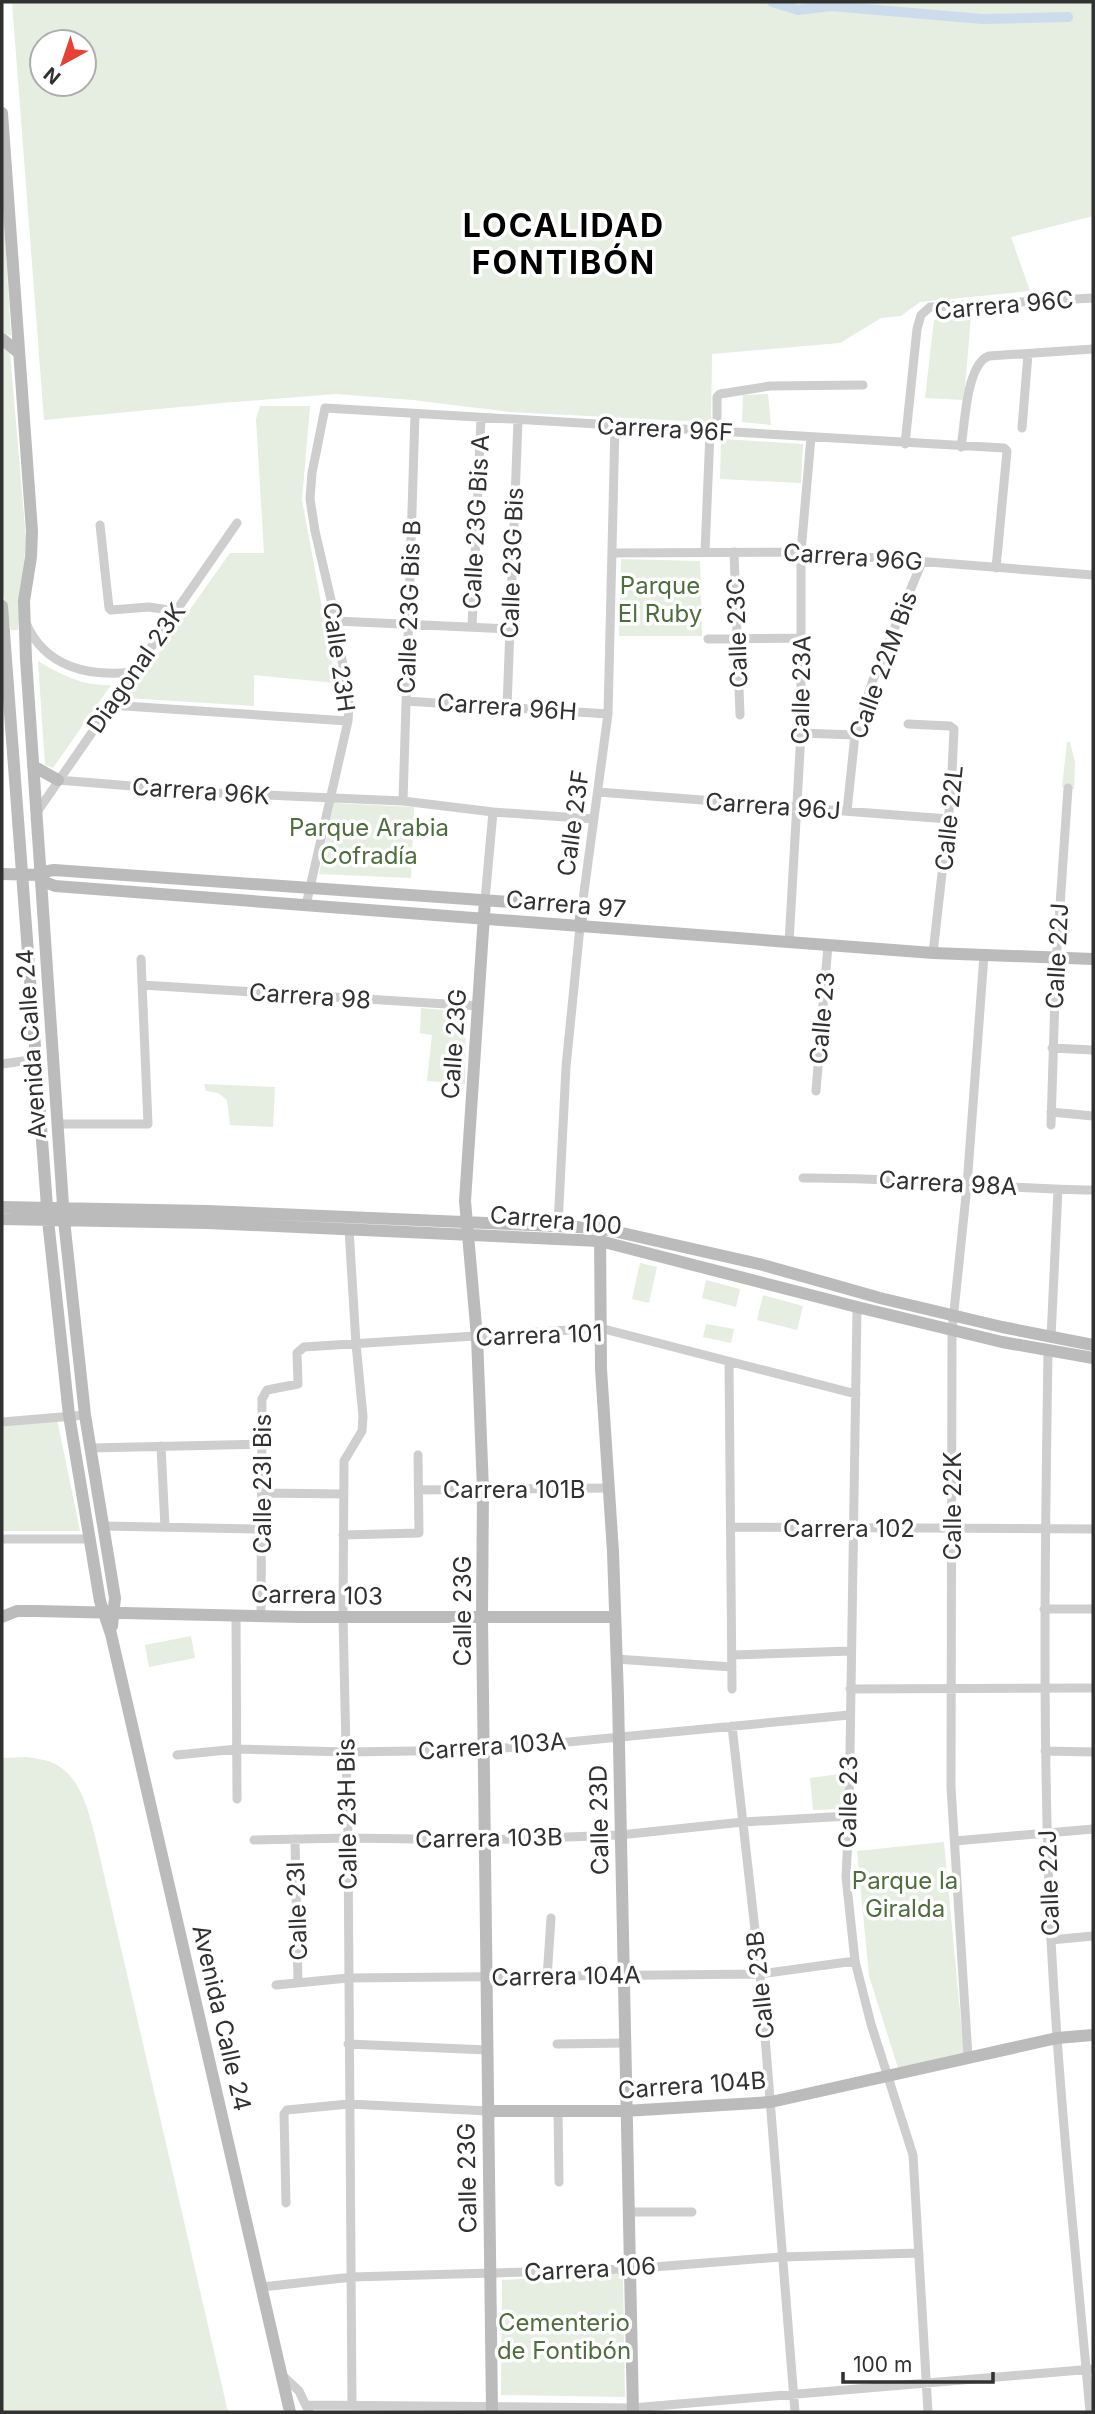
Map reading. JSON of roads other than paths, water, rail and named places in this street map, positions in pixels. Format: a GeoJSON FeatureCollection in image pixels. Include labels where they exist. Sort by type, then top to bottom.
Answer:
{"type":"FeatureCollection","features":[{"type":"Feature","properties":{"kind":"main road","name":"Avenida Calle 24"},"geometry":{"type":"LineString","coordinates":[[2,113],[32,547],[23,617],[64,1214],[85,1415],[114,1598],[109,1612],[111,1634],[290,2412]]}},
{"type":"Feature","properties":{"kind":"main road"},"geometry":{"type":"LineString","coordinates":[[2,339],[18,352]]}},
{"type":"Feature","properties":{"kind":"main road","name":"Avenida Calle 24"},"geometry":{"type":"LineString","coordinates":[[2,606],[48,1214],[69,1415],[100,1601],[109,1612]]}},
{"type":"Feature","properties":{"kind":"main road"},"geometry":{"type":"LineString","coordinates":[[33,766],[58,780]]}},
{"type":"Feature","properties":{"kind":"main road","name":"Carrera 97"},"geometry":{"type":"LineString","coordinates":[[2,874],[40,875],[50,870],[582,907]]}},
{"type":"Feature","properties":{"kind":"main road","name":"Carrera 97"},"geometry":{"type":"LineString","coordinates":[[40,875],[55,886],[789,943],[933,953],[1093,959]]}},
{"type":"Feature","properties":{"kind":"main road","name":"Calle 23G"},"geometry":{"type":"LineString","coordinates":[[485,900],[466,1188],[477,1337],[483,1490],[482,1617],[491,2409]]}},
{"type":"Feature","properties":{"kind":"main road","name":"Calle 23F"},"geometry":{"type":"LineString","coordinates":[[580,927],[582,907]]}},
{"type":"Feature","properties":{"kind":"main road","name":"Carrera 100"},"geometry":{"type":"LineString","coordinates":[[2,1207],[48,1214]]}},
{"type":"Feature","properties":{"kind":"main road","name":"Carrera 100"},"geometry":{"type":"LineString","coordinates":[[64,1214],[349,1229],[558,1225],[763,1265],[880,1298],[1051,1338],[1093,1345]]}},
{"type":"Feature","properties":{"kind":"main road","name":"Carrera 100"},"geometry":{"type":"LineString","coordinates":[[2,1219],[64,1214],[600,1234],[857,1307],[1048,1351],[1093,1358]]}},
{"type":"Feature","properties":{"kind":"main road","name":"Calle 23D"},"geometry":{"type":"LineString","coordinates":[[600,1234],[600,1328],[617,1658],[632,2410]]}},
{"type":"Feature","properties":{"kind":"main road","name":"Carrera 103"},"geometry":{"type":"LineString","coordinates":[[2,1617],[18,1611],[343,1617],[615,1617]]}},
{"type":"Feature","properties":{"kind":"main road","name":"Carrera 104B"},"geometry":{"type":"LineString","coordinates":[[488,2111],[625,2111],[771,2102],[1057,2038],[1093,2035]]}},
{"type":"Feature","properties":{"kind":"street","name":"Carrera 96C"},"geometry":{"type":"LineString","coordinates":[[905,444],[917,329],[924,310],[930,307],[1093,298]]}},
{"type":"Feature","properties":{"kind":"street"},"geometry":{"type":"LineString","coordinates":[[961,447],[972,375],[981,359],[989,356],[1093,349]]}},
{"type":"Feature","properties":{"kind":"street"},"geometry":{"type":"LineString","coordinates":[[1022,428],[1028,354]]}},
{"type":"Feature","properties":{"kind":"street"},"geometry":{"type":"LineString","coordinates":[[705,552],[717,397],[720,394],[770,386],[863,384]]}},
{"type":"Feature","properties":{"kind":"street","name":"Carrera 96F"},"geometry":{"type":"LineString","coordinates":[[325,408],[1004,448],[1007,451],[996,568]]}},
{"type":"Feature","properties":{"kind":"street","name":"Calle 23H"},"geometry":{"type":"LineString","coordinates":[[306,905],[348,721],[349,705],[336,621],[310,499],[312,473],[325,408]]}},
{"type":"Feature","properties":{"kind":"street","name":"Calle 23G Bis B"},"geometry":{"type":"LineString","coordinates":[[403,801],[415,414]]}},
{"type":"Feature","properties":{"kind":"street","name":"Calle 23G Bis A"},"geometry":{"type":"LineString","coordinates":[[472,627],[481,418]]}},
{"type":"Feature","properties":{"kind":"street","name":"Calle 23G Bis"},"geometry":{"type":"LineString","coordinates":[[507,707],[518,420]]}},
{"type":"Feature","properties":{"kind":"street","name":"Calle 23F"},"geometry":{"type":"LineString","coordinates":[[582,907],[608,713],[615,426]]}},
{"type":"Feature","properties":{"kind":"street","name":"Calle 23A"},"geometry":{"type":"LineString","coordinates":[[789,943],[802,733],[801,552],[811,437]]}},
{"type":"Feature","properties":{"kind":"street","name":"Diagonal 23K"},"geometry":{"type":"LineString","coordinates":[[36,814],[237,523]]}},
{"type":"Feature","properties":{"kind":"street"},"geometry":{"type":"LineString","coordinates":[[100,525],[108,608],[149,607],[176,611]]}},
{"type":"Feature","properties":{"kind":"street","name":"Calle 23C"},"geometry":{"type":"LineString","coordinates":[[733,552],[740,715]]}},
{"type":"Feature","properties":{"kind":"street","name":"Carrera 96G"},"geometry":{"type":"LineString","coordinates":[[612,553],[801,552],[1093,575]]}},
{"type":"Feature","properties":{"kind":"street","name":"Calle 22M Bis"},"geometry":{"type":"LineString","coordinates":[[847,811],[855,735],[873,680],[922,562]]}},
{"type":"Feature","properties":{"kind":"street"},"geometry":{"type":"LineString","coordinates":[[23,617],[37,641],[61,662],[92,674],[133,672]]}},
{"type":"Feature","properties":{"kind":"street"},"geometry":{"type":"LineString","coordinates":[[336,621],[510,629]]}},
{"type":"Feature","properties":{"kind":"street"},"geometry":{"type":"LineString","coordinates":[[708,639],[802,638]]}},
{"type":"Feature","properties":{"kind":"street","name":"Carrera 96H"},"geometry":{"type":"LineString","coordinates":[[406,701],[608,713]]}},
{"type":"Feature","properties":{"kind":"street"},"geometry":{"type":"LineString","coordinates":[[110,705],[348,721]]}},
{"type":"Feature","properties":{"kind":"street","name":"Calle 22L"},"geometry":{"type":"LineString","coordinates":[[908,724],[950,726],[954,729],[955,752],[933,953]]}},
{"type":"Feature","properties":{"kind":"street"},"geometry":{"type":"LineString","coordinates":[[802,733],[855,735]]}},
{"type":"Feature","properties":{"kind":"street","name":"Carrera 96K"},"geometry":{"type":"LineString","coordinates":[[58,780],[218,793],[403,801],[493,812],[594,819]]}},
{"type":"Feature","properties":{"kind":"street","name":"Calle 22J"},"geometry":{"type":"LineString","coordinates":[[1051,1125],[1052,1048],[1068,788]]}},
{"type":"Feature","properties":{"kind":"street","name":"Carrera 96J"},"geometry":{"type":"LineString","coordinates":[[598,792],[948,819]]}},
{"type":"Feature","properties":{"kind":"street","name":"Calle 23G"},"geometry":{"type":"LineString","coordinates":[[485,900],[493,812]]}},
{"type":"Feature","properties":{"kind":"street","name":"Calle 23F"},"geometry":{"type":"LineString","coordinates":[[558,1225],[566,1067],[580,927]]}},
{"type":"Feature","properties":{"kind":"street","name":"Calle 23"},"geometry":{"type":"LineString","coordinates":[[816,1091],[828,945]]}},
{"type":"Feature","properties":{"kind":"street","name":"Calle 22K"},"geometry":{"type":"LineString","coordinates":[[968,2057],[951,1787],[952,1315],[967,1186],[984,955]]}},
{"type":"Feature","properties":{"kind":"street"},"geometry":{"type":"LineString","coordinates":[[58,1124],[148,1124],[141,959]]}},
{"type":"Feature","properties":{"kind":"street","name":"Carrera 98"},"geometry":{"type":"LineString","coordinates":[[142,985],[478,1006]]}},
{"type":"Feature","properties":{"kind":"street"},"geometry":{"type":"LineString","coordinates":[[1052,1048],[1093,1050]]}},
{"type":"Feature","properties":{"kind":"street"},"geometry":{"type":"LineString","coordinates":[[2,1064],[37,1059]]}},
{"type":"Feature","properties":{"kind":"street"},"geometry":{"type":"LineString","coordinates":[[1051,1112],[1093,1116]]}},
{"type":"Feature","properties":{"kind":"street","name":"Carrera 98A"},"geometry":{"type":"LineString","coordinates":[[803,1178],[866,1178],[967,1186],[1093,1190]]}},
{"type":"Feature","properties":{"kind":"street"},"geometry":{"type":"LineString","coordinates":[[1051,1338],[1058,1189]]}},
{"type":"Feature","properties":{"kind":"street","name":"Calle 23H Bis"},"geometry":{"type":"LineString","coordinates":[[349,1229],[363,1416],[362,1431],[344,1461],[343,1535],[352,2405]]}},
{"type":"Feature","properties":{"kind":"street","name":"Calle 23"},"geometry":{"type":"LineString","coordinates":[[857,1307],[846,1877],[855,1961],[871,2024],[913,2155],[928,2412]]}},
{"type":"Feature","properties":{"kind":"street","name":"Carrera 101"},"geometry":{"type":"LineString","coordinates":[[263,1395],[267,1390],[298,1384],[298,1353],[304,1347],[600,1328],[856,1394]]}},
{"type":"Feature","properties":{"kind":"street","name":"Calle 22J"},"geometry":{"type":"LineString","coordinates":[[1048,1351],[1044,1688],[1051,1940],[1057,2038],[1090,2369],[1090,2412]]}},
{"type":"Feature","properties":{"kind":"street"},"geometry":{"type":"LineString","coordinates":[[729,1362],[732,1689]]}},
{"type":"Feature","properties":{"kind":"street","name":"Calle 23I Bis"},"geometry":{"type":"LineString","coordinates":[[261,1616],[263,1395]]}},
{"type":"Feature","properties":{"kind":"street"},"geometry":{"type":"LineString","coordinates":[[2,1422],[85,1415]]}},
{"type":"Feature","properties":{"kind":"street"},"geometry":{"type":"LineString","coordinates":[[91,1448],[263,1444]]}},
{"type":"Feature","properties":{"kind":"street"},"geometry":{"type":"LineString","coordinates":[[161,1446],[164,1527]]}},
{"type":"Feature","properties":{"kind":"street"},"geometry":{"type":"LineString","coordinates":[[343,1535],[421,1531],[418,1455]]}},
{"type":"Feature","properties":{"kind":"street","name":"Carrera 101B"},"geometry":{"type":"LineString","coordinates":[[419,1490],[609,1489]]}},
{"type":"Feature","properties":{"kind":"street"},"geometry":{"type":"LineString","coordinates":[[262,1493],[344,1494]]}},
{"type":"Feature","properties":{"kind":"street"},"geometry":{"type":"LineString","coordinates":[[104,1527],[262,1529]]}},
{"type":"Feature","properties":{"kind":"street","name":"Carrera 102"},"geometry":{"type":"LineString","coordinates":[[731,1527],[1093,1529]]}},
{"type":"Feature","properties":{"kind":"street"},"geometry":{"type":"LineString","coordinates":[[2,1539],[90,1539]]}},
{"type":"Feature","properties":{"kind":"street"},"geometry":{"type":"LineString","coordinates":[[1044,1609],[1093,1609]]}},
{"type":"Feature","properties":{"kind":"street","name":"Carrera 103"},"geometry":{"type":"LineString","coordinates":[[2,1611],[18,1611]]}},
{"type":"Feature","properties":{"kind":"street"},"geometry":{"type":"LineString","coordinates":[[236,1615],[237,1799]]}},
{"type":"Feature","properties":{"kind":"street"},"geometry":{"type":"LineString","coordinates":[[732,1655],[851,1651]]}},
{"type":"Feature","properties":{"kind":"street"},"geometry":{"type":"LineString","coordinates":[[617,1658],[732,1667]]}},
{"type":"Feature","properties":{"kind":"street"},"geometry":{"type":"LineString","coordinates":[[850,1689],[1093,1688]]}},
{"type":"Feature","properties":{"kind":"street","name":"Carrera 103A"},"geometry":{"type":"LineString","coordinates":[[177,1755],[237,1749],[346,1752],[484,1750],[849,1715]]}},
{"type":"Feature","properties":{"kind":"street","name":"Calle 23B"},"geometry":{"type":"LineString","coordinates":[[732,1726],[760,1974],[795,2412]]}},
{"type":"Feature","properties":{"kind":"street"},"geometry":{"type":"LineString","coordinates":[[1045,1751],[1093,1752]]}},
{"type":"Feature","properties":{"kind":"street","name":"Carrera 103B"},"geometry":{"type":"LineString","coordinates":[[254,1840],[486,1840],[620,1835],[743,1822],[849,1816]]}},
{"type":"Feature","properties":{"kind":"street"},"geometry":{"type":"LineString","coordinates":[[954,1841],[1093,1829]]}},
{"type":"Feature","properties":{"kind":"street","name":"Calle 23I"},"geometry":{"type":"LineString","coordinates":[[295,1839],[298,1983]]}},
{"type":"Feature","properties":{"kind":"street"},"geometry":{"type":"LineString","coordinates":[[547,1978],[551,1918]]}},
{"type":"Feature","properties":{"kind":"street"},"geometry":{"type":"LineString","coordinates":[[1051,1940],[1093,1936]]}},
{"type":"Feature","properties":{"kind":"street","name":"Carrera 104A"},"geometry":{"type":"LineString","coordinates":[[276,1985],[348,1978],[760,1974],[855,1961]]}},
{"type":"Feature","properties":{"kind":"street"},"geometry":{"type":"LineString","coordinates":[[557,2044],[626,2043]]}},
{"type":"Feature","properties":{"kind":"street"},"geometry":{"type":"LineString","coordinates":[[348,2044],[488,2050]]}},
{"type":"Feature","properties":{"kind":"street","name":"Carrera 104B"},"geometry":{"type":"LineString","coordinates":[[286,2203],[284,2114],[287,2110],[349,2104],[488,2111]]}},
{"type":"Feature","properties":{"kind":"street"},"geometry":{"type":"LineString","coordinates":[[558,2111],[559,2182]]}},
{"type":"Feature","properties":{"kind":"street"},"geometry":{"type":"LineString","coordinates":[[629,2212],[692,2212]]}},
{"type":"Feature","properties":{"kind":"street","name":"Carrera 106"},"geometry":{"type":"LineString","coordinates":[[262,2287],[352,2277],[629,2269],[781,2257],[919,2253]]}},
{"type":"Feature","properties":{"kind":"street"},"geometry":{"type":"LineString","coordinates":[[282,2375],[299,2391],[308,2409],[352,2405],[632,2410],[1090,2369]]}},
{"type":"Feature","properties":{"kind":"waterway"},"geometry":{"type":"LineString","coordinates":[[772,2],[798,10],[831,6],[982,19],[1068,17]]}},
{"type":"Feature","properties":{"kind":"district","name":"LOCALIDAD FONTIBÓN"},"geometry":{"type":"Point","coordinates":[564,244]}},
{"type":"Feature","properties":{"kind":"park label","name":"Parque El Ruby"},"geometry":{"type":"Point","coordinates":[660,599]}},
{"type":"Feature","properties":{"kind":"park label","name":"Parque Arabia Cofradía"},"geometry":{"type":"Point","coordinates":[369,841]}},
{"type":"Feature","properties":{"kind":"park label","name":"Parque la Giralda"},"geometry":{"type":"Point","coordinates":[905,1894]}},
{"type":"Feature","properties":{"kind":"park label","name":"Cementerio de Fontibón"},"geometry":{"type":"Point","coordinates":[564,2336]}}]}
